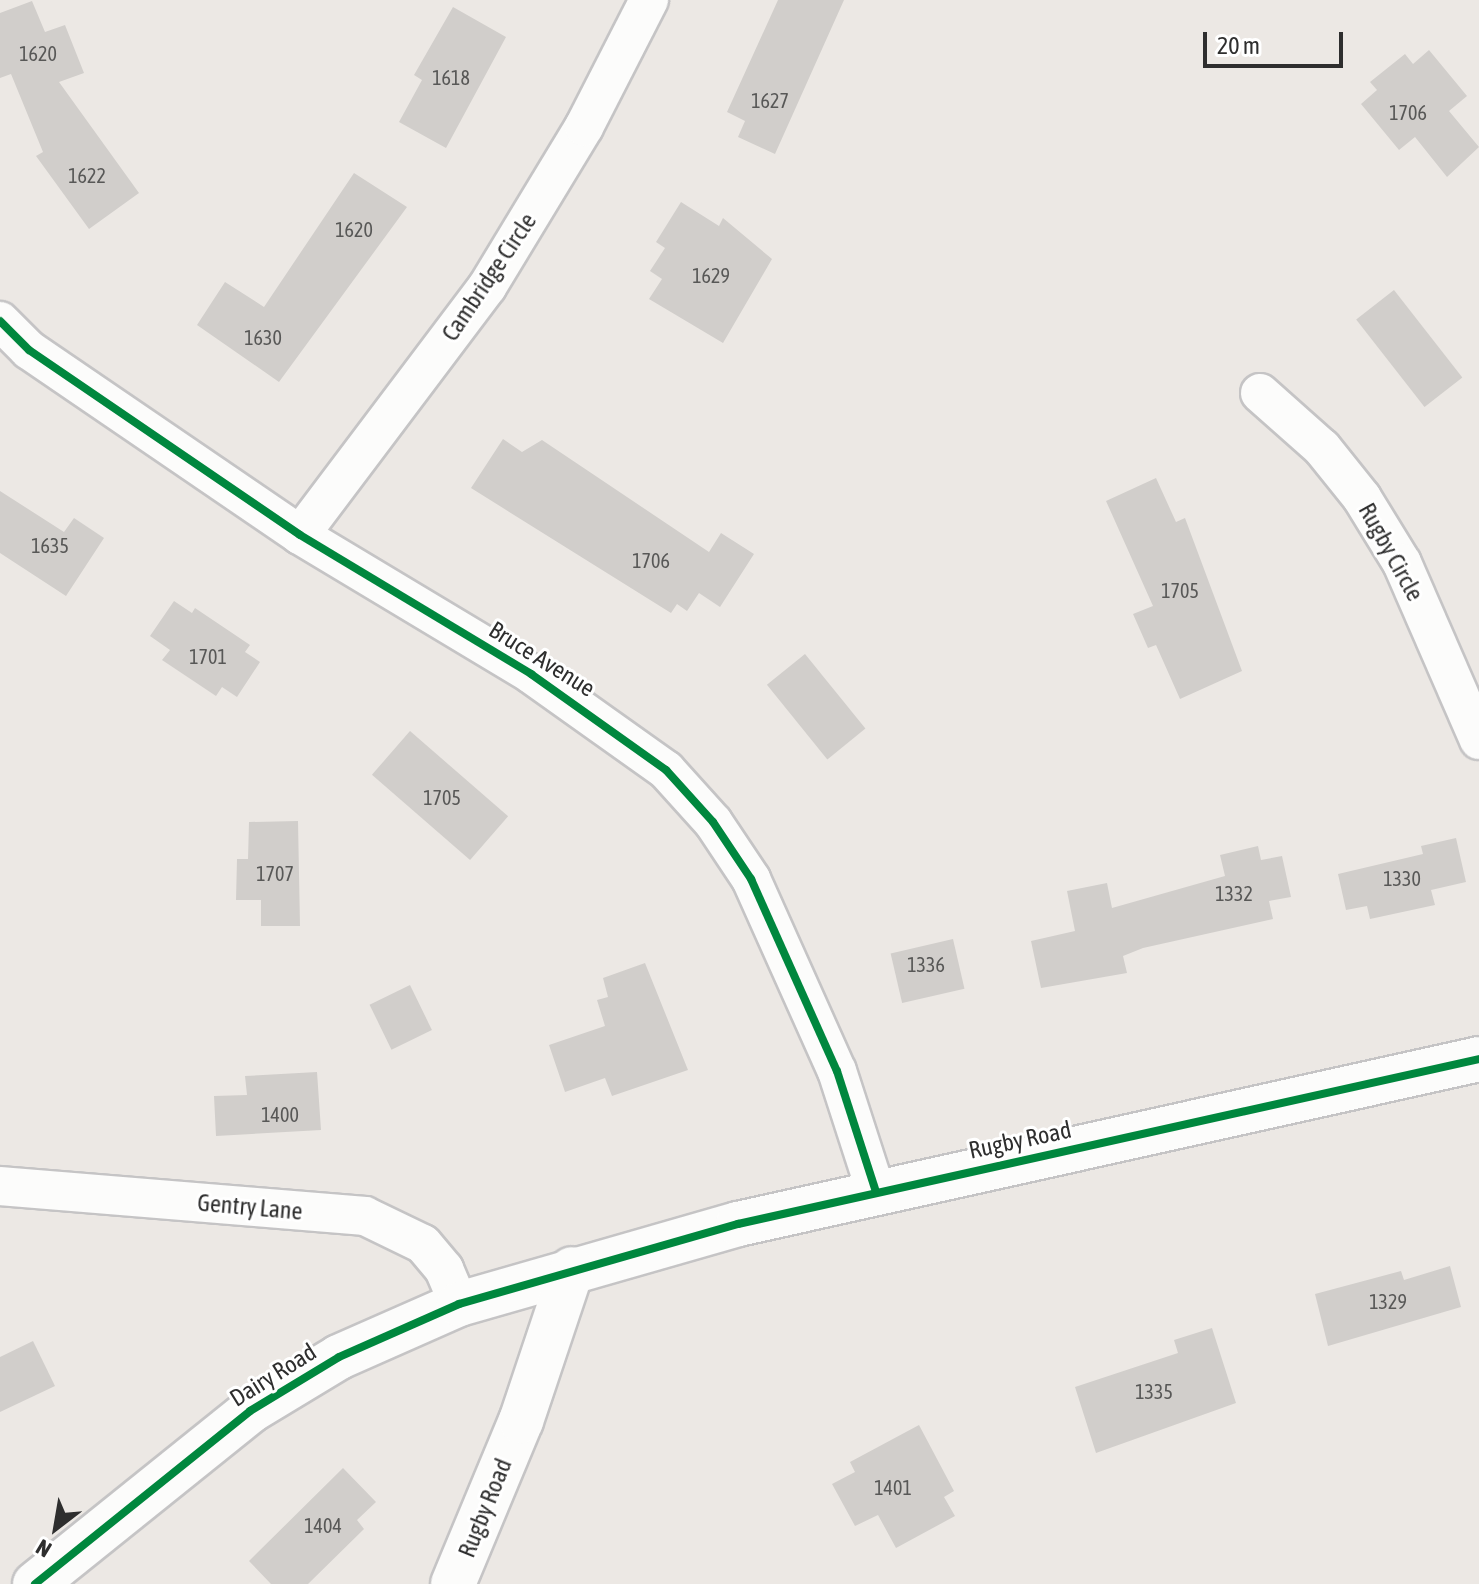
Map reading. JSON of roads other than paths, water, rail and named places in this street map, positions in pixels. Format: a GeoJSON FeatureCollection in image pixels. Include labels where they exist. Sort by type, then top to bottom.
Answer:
{"type":"FeatureCollection","features":[{"type":"Feature","properties":{"kind":"street","name":"Cambridge Circle"},"geometry":{"type":"LineString","coordinates":[[300,535],[487,287],[584,127],[649,0]]}},
{"type":"Feature","properties":{"kind":"street","name":"Bruce Avenue"},"geometry":{"type":"LineString","coordinates":[[0,321],[29,350],[300,535],[623,735],[713,822],[751,879],[837,1071],[876,1192]]}},
{"type":"Feature","properties":{"kind":"street","name":"Rugby Circle"},"geometry":{"type":"LineString","coordinates":[[1260,393],[1322,448],[1362,498],[1402,563],[1479,740]]}},
{"type":"Feature","properties":{"kind":"street","name":"Rugby Road"},"geometry":{"type":"LineString","coordinates":[[453,1584],[521,1421],[572,1269],[876,1192],[1479,1059]]}},
{"type":"Feature","properties":{"kind":"street","name":"Gentry Lane"},"geometry":{"type":"LineString","coordinates":[[0,1186],[365,1216],[423,1244],[444,1269],[459,1304]]}},
{"type":"Feature","properties":{"kind":"street","name":"Dairy Road"},"geometry":{"type":"LineString","coordinates":[[35,1584],[250,1411],[339,1357],[459,1304],[572,1269]]}}]}
